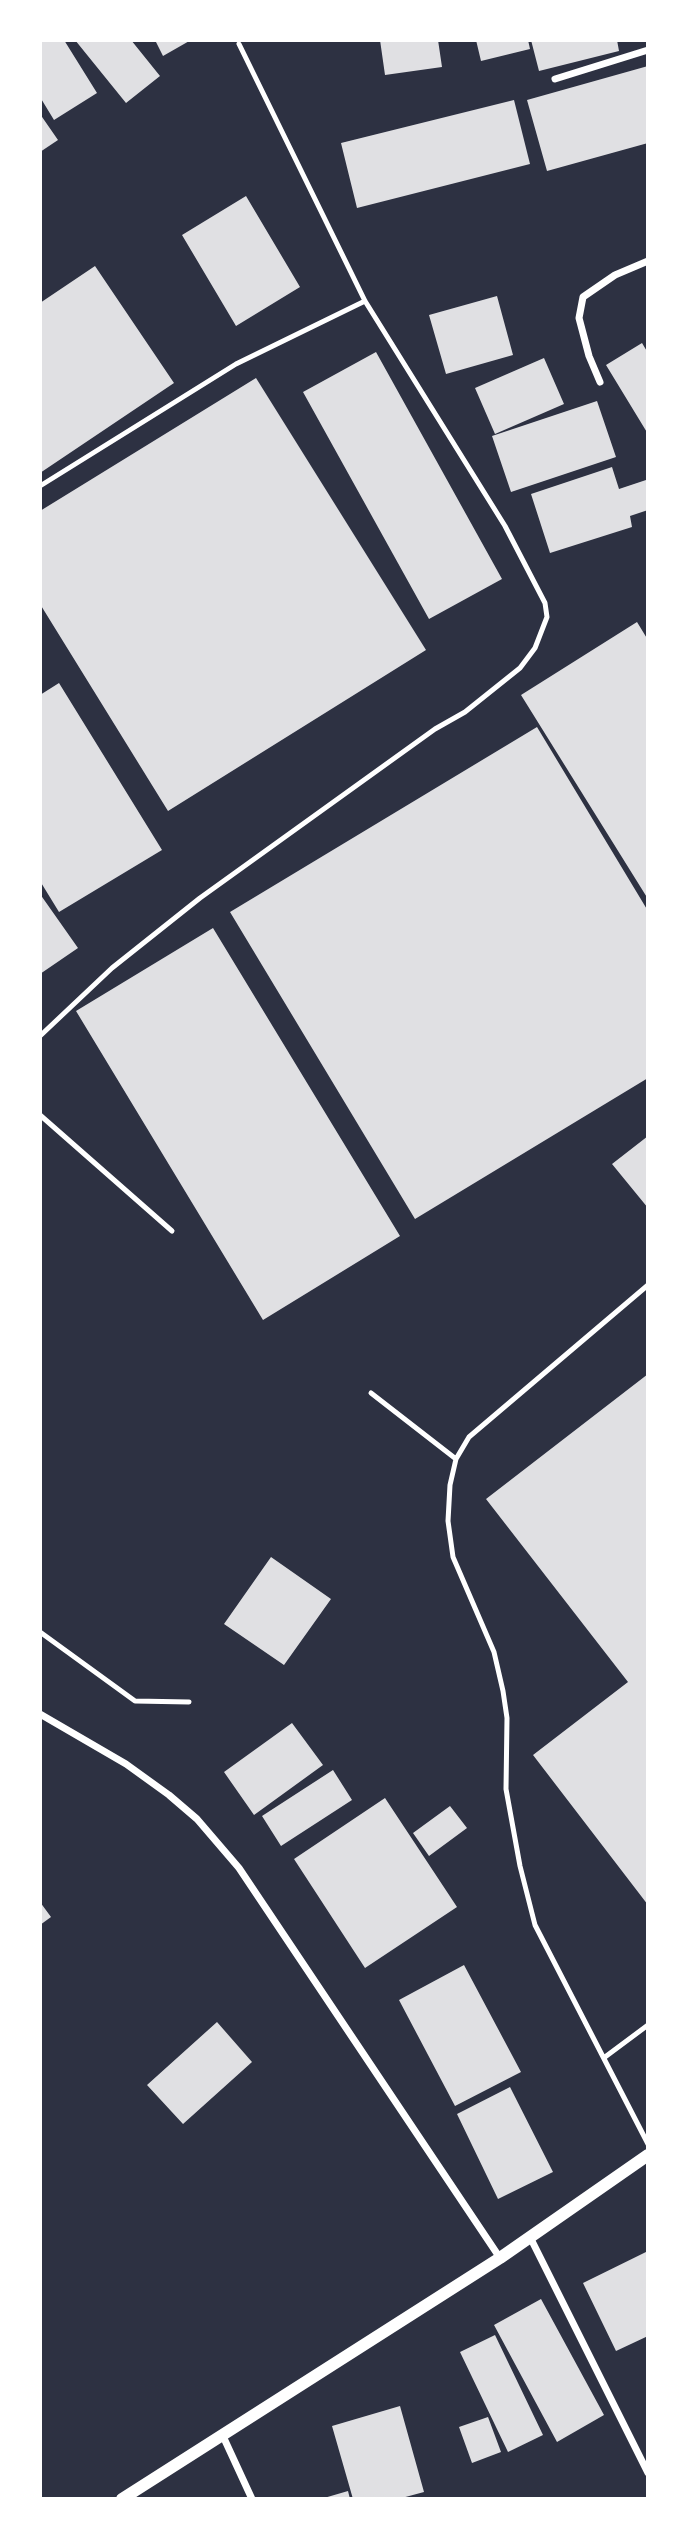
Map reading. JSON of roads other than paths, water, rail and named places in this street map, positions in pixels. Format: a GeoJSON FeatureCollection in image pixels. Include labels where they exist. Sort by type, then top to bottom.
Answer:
{"type":"FeatureCollection","features":[{"type":"Feature","properties":{"kind":"street"},"geometry":{"type":"LineString","coordinates":[[555,79],[648,50]]}},
{"type":"Feature","properties":{"kind":"street"},"geometry":{"type":"LineString","coordinates":[[600,382],[589,356],[579,318],[583,297],[615,275],[648,261]]}},
{"type":"Feature","properties":{"kind":"street"},"geometry":{"type":"LineString","coordinates":[[40,1714],[126,1764],[169,1795],[197,1819],[239,1868],[500,2258]]}},
{"type":"Feature","properties":{"kind":"street"},"geometry":{"type":"LineString","coordinates":[[122,2499],[500,2258],[648,2155]]}},
{"type":"Feature","properties":{"kind":"street"},"geometry":{"type":"LineString","coordinates":[[530,2238],[648,2473]]}},
{"type":"Feature","properties":{"kind":"street"},"geometry":{"type":"LineString","coordinates":[[222,2434],[252,2499]]}},
{"type":"Feature","properties":{"kind":"lane"},"geometry":{"type":"LineString","coordinates":[[40,1036],[112,968],[200,898],[435,729],[465,712],[520,668],[535,648],[544,628],[547,609],[545,603],[505,526],[365,301],[239,44]]}},
{"type":"Feature","properties":{"kind":"lane"},"geometry":{"type":"LineString","coordinates":[[40,486],[236,364],[365,301]]}},
{"type":"Feature","properties":{"kind":"lane"},"geometry":{"type":"LineString","coordinates":[[40,1115],[172,1231]]}},
{"type":"Feature","properties":{"kind":"lane"},"geometry":{"type":"LineString","coordinates":[[648,1285],[469,1437],[456,1459],[450,1486],[448,1521],[453,1557],[494,1651],[503,1691],[507,1718],[506,1789],[520,1866],[536,1924],[648,2144]]}},
{"type":"Feature","properties":{"kind":"lane"},"geometry":{"type":"LineString","coordinates":[[371,1393],[456,1459]]}},
{"type":"Feature","properties":{"kind":"lane"},"geometry":{"type":"LineString","coordinates":[[40,1632],[135,1700],[189,1702]]}},
{"type":"Feature","properties":{"kind":"lane"},"geometry":{"type":"LineString","coordinates":[[605,2057],[648,2025]]}}]}
